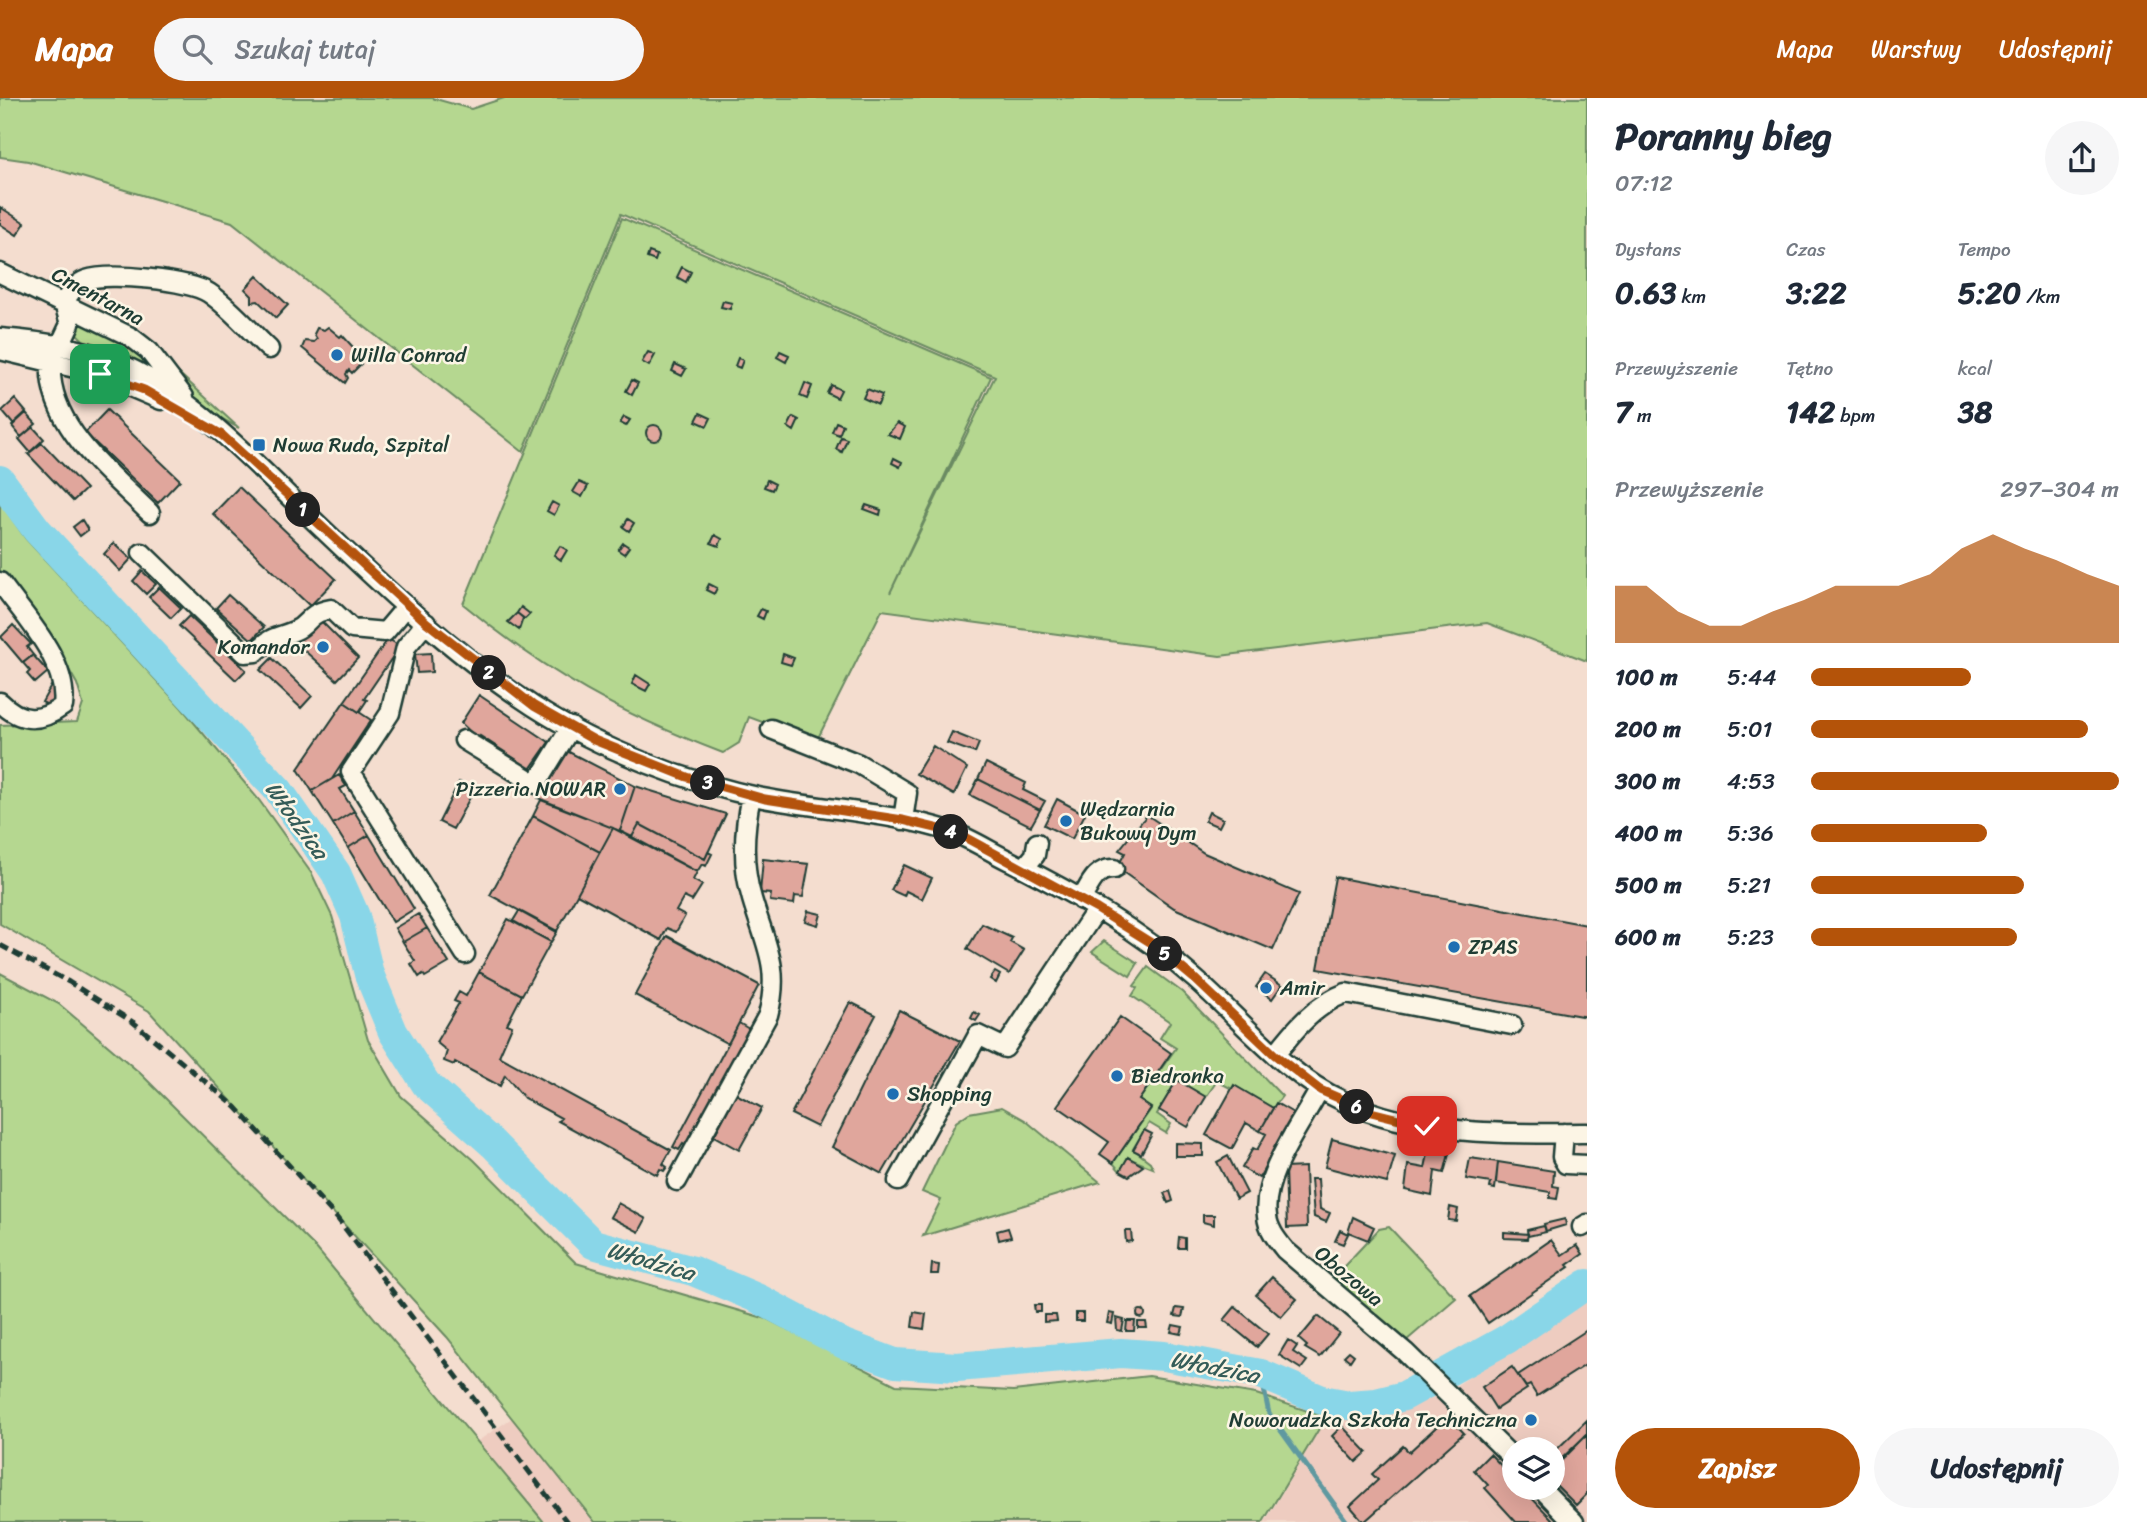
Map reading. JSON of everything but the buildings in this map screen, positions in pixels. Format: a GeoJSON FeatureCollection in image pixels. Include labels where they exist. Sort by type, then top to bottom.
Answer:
{"type":"FeatureCollection","features":[{"type":"Feature","properties":{"kind":"street","name":"Cmentarna"},"geometry":{"type":"LineString","coordinates":[[0,273],[131,337],[149,351],[190,405]]}},
{"type":"Feature","properties":{"kind":"street"},"geometry":{"type":"LineString","coordinates":[[150,513],[76,439],[50,383],[53,354],[70,324],[64,303],[71,290],[86,281],[105,278],[193,286],[209,293],[269,349]]}},
{"type":"Feature","properties":{"kind":"street"},"geometry":{"type":"LineString","coordinates":[[0,338],[53,354],[144,390],[222,435]]}},
{"type":"Feature","properties":{"kind":"street"},"geometry":{"type":"LineString","coordinates":[[0,348],[95,355],[129,368],[190,405],[426,622],[534,706],[594,740],[687,777],[751,796],[903,820],[957,833],[1024,868],[1153,944],[1196,980],[1275,1055],[1320,1090],[1371,1112],[1427,1126],[1587,1133]]}},
{"type":"Feature","properties":{"kind":"street"},"geometry":{"type":"LineString","coordinates":[[142,553],[245,653],[256,652],[274,635],[296,630],[314,612],[331,609],[352,629],[386,632],[407,606]]}},
{"type":"Feature","properties":{"kind":"street"},"geometry":{"type":"LineString","coordinates":[[0,582],[50,653],[65,690],[63,706],[48,717],[30,720],[10,712],[0,702]]}},
{"type":"Feature","properties":{"kind":"street"},"geometry":{"type":"LineString","coordinates":[[426,622],[406,647],[390,713],[351,772],[466,954]]}},
{"type":"Feature","properties":{"kind":"street"},"geometry":{"type":"LineString","coordinates":[[464,740],[537,784],[570,727]]}},
{"type":"Feature","properties":{"kind":"street"},"geometry":{"type":"LineString","coordinates":[[771,729],[859,764],[907,793],[903,820]]}},
{"type":"Feature","properties":{"kind":"street"},"geometry":{"type":"LineString","coordinates":[[677,1181],[768,1015],[774,993],[775,974],[747,877],[745,822],[751,796]]}},
{"type":"Feature","properties":{"kind":"street"},"geometry":{"type":"LineString","coordinates":[[1024,868],[1035,855],[1037,844]]}},
{"type":"Feature","properties":{"kind":"street"},"geometry":{"type":"LineString","coordinates":[[898,1181],[978,1035],[1005,1048],[1089,905],[1097,873],[1104,869],[1114,869]]}},
{"type":"Feature","properties":{"kind":"street"},"geometry":{"type":"LineString","coordinates":[[1275,1055],[1326,1000],[1346,993],[1512,1025]]}},
{"type":"Feature","properties":{"kind":"street","name":"Obozowa"},"geometry":{"type":"LineString","coordinates":[[1320,1090],[1269,1184],[1267,1217],[1273,1234],[1301,1265],[1447,1392],[1502,1447]]}},
{"type":"Feature","properties":{"kind":"street"},"geometry":{"type":"LineString","coordinates":[[1564,1133],[1562,1157],[1566,1164],[1587,1166]]}},
{"type":"Feature","properties":{"kind":"street"},"geometry":{"type":"LineString","coordinates":[[1553,1500],[1574,1522]]}},
{"type":"Feature","properties":{"kind":"shaded area"},"geometry":{"type":"Polygon","coordinates":[[[1587,1298],[1587,1522],[1265,1522],[1327,1417],[1406,1408],[1447,1392],[1587,1298]]]}},
{"type":"Feature","properties":{"kind":"shaded area"},"geometry":{"type":"Polygon","coordinates":[[[512,1418],[595,1522],[542,1522],[478,1441],[512,1418]]]}},
{"type":"Feature","properties":{"kind":"green space"},"geometry":{"type":"Polygon","coordinates":[[[0,98],[432,98],[471,109],[504,98],[1587,98],[1587,661],[1487,623],[1220,656],[882,610],[816,742],[749,717],[739,743],[723,753],[651,723],[586,690],[555,672],[463,604],[622,218],[991,377],[890,593],[995,376],[621,214],[523,452],[232,222],[28,161],[0,157],[0,98]]]}},
{"type":"Feature","properties":{"kind":"green space"},"geometry":{"type":"Polygon","coordinates":[[[80,320],[129,343],[144,357],[149,366],[84,341],[76,333],[80,320]]]}},
{"type":"Feature","properties":{"kind":"green space"},"geometry":{"type":"Polygon","coordinates":[[[171,366],[239,428],[200,407],[171,366]]]}},
{"type":"Feature","properties":{"kind":"green space"},"geometry":{"type":"Polygon","coordinates":[[[0,502],[26,539],[181,707],[259,800],[312,874],[332,916],[368,1040],[401,1096],[474,1160],[576,1263],[767,1319],[896,1385],[1013,1391],[1149,1376],[1256,1394],[1326,1417],[1263,1522],[595,1522],[447,1337],[149,1011],[0,924],[0,725],[77,722],[83,704],[77,684],[45,627],[0,572],[0,502]]]}},
{"type":"Feature","properties":{"kind":"green space"},"geometry":{"type":"Polygon","coordinates":[[[1104,941],[1138,963],[1130,976],[1092,952],[1104,941]]]}},
{"type":"Feature","properties":{"kind":"green space"},"geometry":{"type":"Polygon","coordinates":[[[1148,967],[1182,992],[1282,1096],[1273,1108],[1235,1086],[1232,1089],[1217,1081],[1206,1097],[1177,1080],[1157,1114],[1171,1124],[1166,1133],[1149,1123],[1133,1149],[1150,1162],[1153,1168],[1128,1158],[1120,1171],[1113,1163],[1151,1109],[1139,1100],[1176,1048],[1160,1038],[1170,1022],[1132,996],[1137,988],[1134,986],[1148,967]]]}},
{"type":"Feature","properties":{"kind":"green space"},"geometry":{"type":"Polygon","coordinates":[[[0,973],[59,1004],[140,1073],[316,1248],[544,1522],[0,1522],[0,973]]]}},
{"type":"Feature","properties":{"kind":"green space"},"geometry":{"type":"Polygon","coordinates":[[[1002,1107],[1025,1120],[1100,1182],[923,1236],[941,1200],[922,1192],[956,1122],[969,1113],[1002,1107]]]}},
{"type":"Feature","properties":{"kind":"green space"},"geometry":{"type":"Polygon","coordinates":[[[1389,1227],[1456,1298],[1406,1341],[1332,1279],[1379,1229],[1389,1227]]]}},
{"type":"Feature","properties":{"kind":"waterway","name":"Włodzica"},"geometry":{"type":"LineString","coordinates":[[0,480],[37,530],[279,791],[336,873],[355,916],[369,974],[393,1032],[426,1084],[493,1144],[593,1244],[693,1271],[759,1299],[844,1344],[895,1363],[957,1367],[1121,1353],[1164,1356],[1261,1374],[1322,1400],[1349,1405],[1376,1403],[1404,1396],[1507,1339],[1587,1284]]}},
{"type":"Feature","properties":{"kind":"waterway"},"geometry":{"type":"LineString","coordinates":[[1261,1374],[1269,1414],[1347,1522]]}},
{"type":"Feature","properties":{"kind":"railway"},"geometry":{"type":"LineString","coordinates":[[0,945],[69,982],[133,1022],[236,1107],[337,1218],[567,1522]]}},
{"type":"Feature","properties":{"kind":"place","name":"Willa Conrad"},"geometry":{"type":"Point","coordinates":[337,355]}},
{"type":"Feature","properties":{"kind":"place","name":"Nowa Ruda, Szpital"},"geometry":{"type":"Point","coordinates":[259,445]}},
{"type":"Feature","properties":{"kind":"place","name":"Komandor"},"geometry":{"type":"Point","coordinates":[323,647]}},
{"type":"Feature","properties":{"kind":"place","name":"Pizzeria NOWAR"},"geometry":{"type":"Point","coordinates":[620,789]}},
{"type":"Feature","properties":{"kind":"place","name":"Wędzarnia Bukowy Dym"},"geometry":{"type":"Point","coordinates":[1066,821]}},
{"type":"Feature","properties":{"kind":"place","name":"ZPAS"},"geometry":{"type":"Point","coordinates":[1454,947]}},
{"type":"Feature","properties":{"kind":"place","name":"Amir"},"geometry":{"type":"Point","coordinates":[1266,988]}},
{"type":"Feature","properties":{"kind":"place","name":"Biedronka"},"geometry":{"type":"Point","coordinates":[1117,1076]}},
{"type":"Feature","properties":{"kind":"place","name":"Shopping"},"geometry":{"type":"Point","coordinates":[893,1094]}},
{"type":"Feature","properties":{"kind":"place","name":"Noworudzka Szkoła Techniczna"},"geometry":{"type":"Point","coordinates":[1531,1420]}},
{"type":"Feature","properties":{"kind":"route"},"geometry":{"type":"LineString","coordinates":[[100,374],[144,390],[222,435],[426,622],[466,656],[534,706],[594,740],[687,777],[765,799],[903,820],[957,833],[1097,909],[1153,944],[1196,980],[1275,1055],[1320,1090],[1371,1112],[1427,1126]]}}]}
